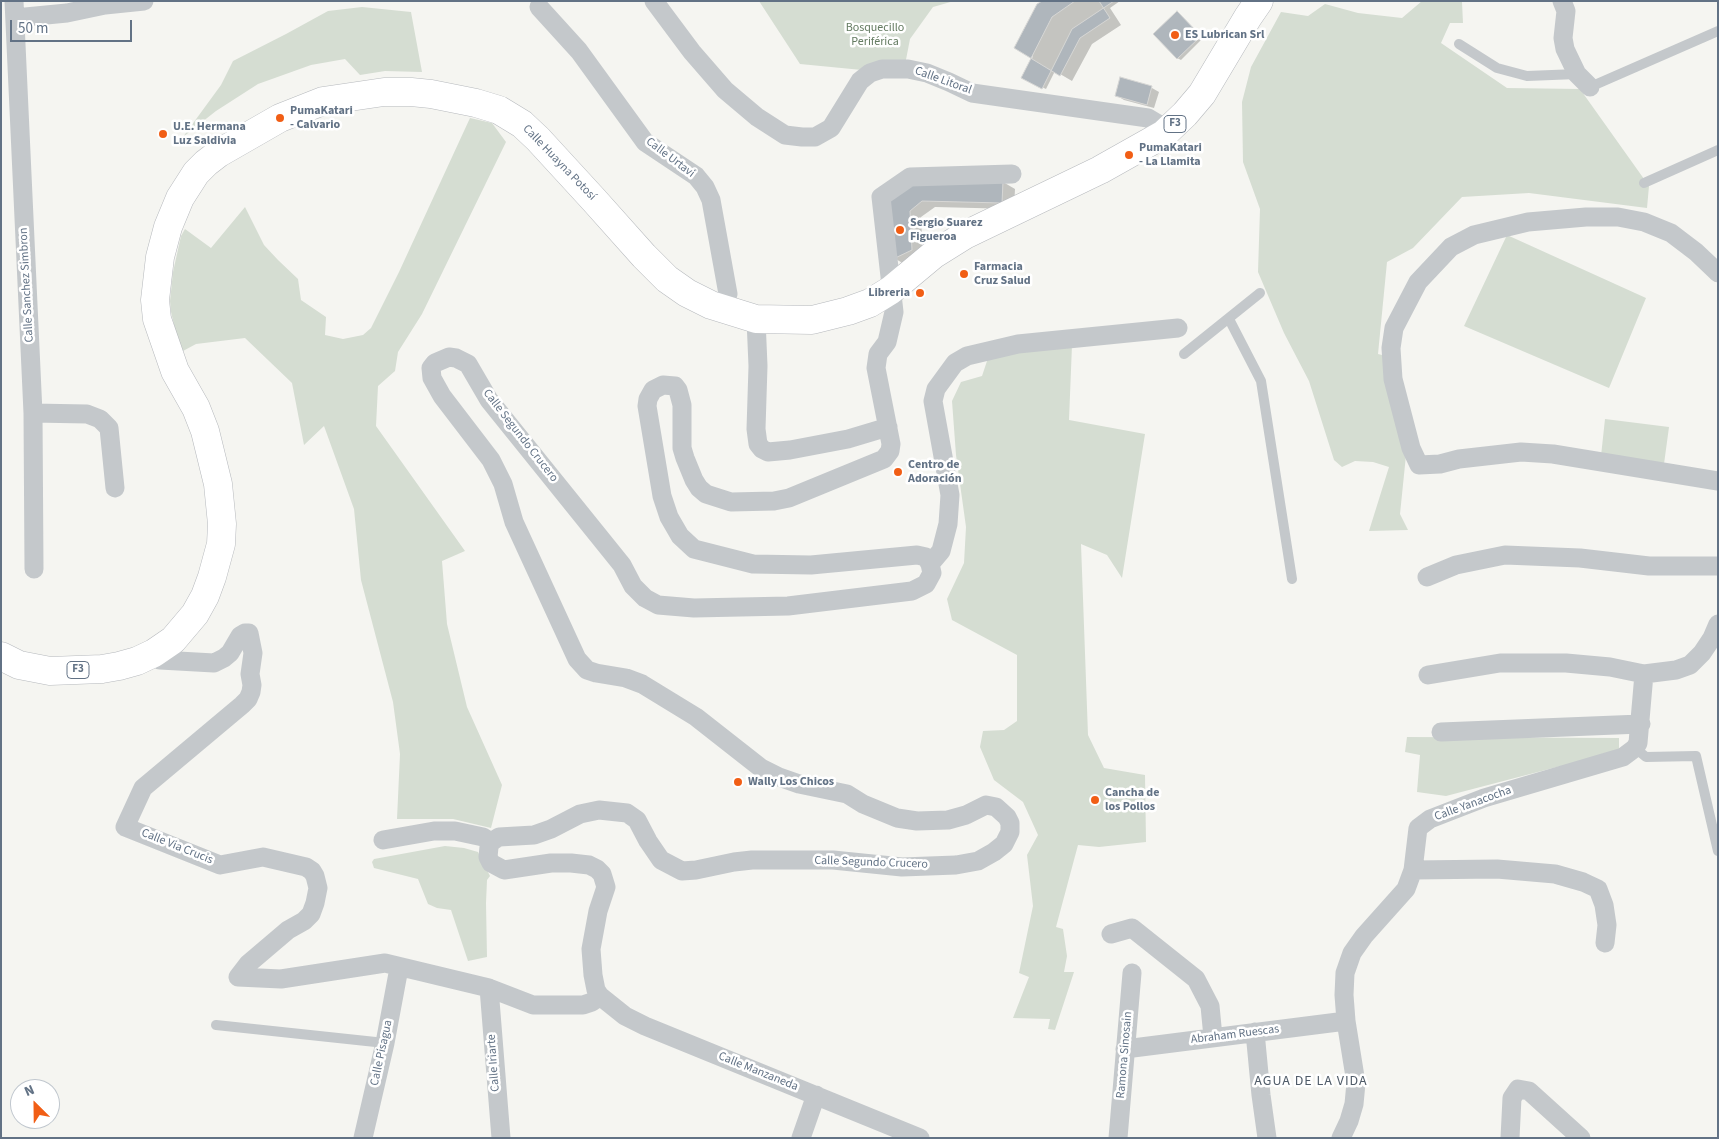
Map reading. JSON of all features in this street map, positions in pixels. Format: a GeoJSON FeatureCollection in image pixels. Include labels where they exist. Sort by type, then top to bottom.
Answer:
{"type":"FeatureCollection","features":[{"type":"Feature","properties":{"kind":"highway","name":"F3"},"geometry":{"type":"LineString","coordinates":[[1164,134],[1202,94],[1259,1]]}},
{"type":"Feature","properties":{"kind":"highway","name":"Calle Huayna Potosí"},"geometry":{"type":"LineString","coordinates":[[1,656],[30,668],[64,671],[102,670],[137,661],[154,653],[173,640],[195,614],[212,577],[220,544],[222,524],[218,484],[205,431],[196,408],[175,371],[157,319],[155,300],[160,257],[168,227],[180,198],[196,173],[219,153],[295,111],[323,101],[346,96],[384,92],[411,92],[451,97],[490,108],[512,117],[538,139],[667,279],[687,293],[722,309],[756,319],[812,320],[870,303],[891,290],[933,255],[965,235],[1100,170],[1164,134]]}},
{"type":"Feature","properties":{"kind":"street"},"geometry":{"type":"LineString","coordinates":[[14,10],[68,13],[105,5],[144,1]]}},
{"type":"Feature","properties":{"kind":"street","name":"Calle Litoral"},"geometry":{"type":"LineString","coordinates":[[654,1],[692,52],[725,90],[757,116],[785,135],[802,138],[816,137],[831,128],[860,81],[870,72],[882,69],[908,69],[928,74],[972,93],[1148,118],[1158,124],[1164,134]]}},
{"type":"Feature","properties":{"kind":"street"},"geometry":{"type":"LineString","coordinates":[[1566,4],[1563,38],[1565,50],[1584,80]]}},
{"type":"Feature","properties":{"kind":"street","name":"Calle Urtavi"},"geometry":{"type":"LineString","coordinates":[[539,7],[579,51],[645,142],[696,176],[705,187],[711,200],[728,294],[722,309]]}},
{"type":"Feature","properties":{"kind":"street","name":"Calle Sanchez Simbron"},"geometry":{"type":"LineString","coordinates":[[14,10],[33,413],[34,569]]}},
{"type":"Feature","properties":{"kind":"street"},"geometry":{"type":"LineString","coordinates":[[1012,174],[910,177],[881,197],[894,312],[886,342],[878,354],[876,368],[890,444],[890,451],[884,459],[789,498],[774,501],[731,502],[706,494],[694,480],[682,448],[681,397],[674,386],[663,385],[653,390],[648,399],[647,406],[662,496],[669,517],[680,536],[694,549],[753,564],[811,565],[917,555],[926,558],[930,564],[941,551],[948,524],[950,495],[932,401],[936,389],[955,363],[967,356],[1018,344],[1178,328]]}},
{"type":"Feature","properties":{"kind":"street"},"geometry":{"type":"LineString","coordinates":[[1718,274],[1696,252],[1671,234],[1644,222],[1618,217],[1528,222],[1474,235],[1451,247],[1418,282],[1394,328],[1390,348],[1393,379],[1411,448],[1419,465],[1440,464],[1459,459],[1521,452],[1553,454],[1718,481]]}},
{"type":"Feature","properties":{"kind":"street"},"geometry":{"type":"LineString","coordinates":[[756,319],[758,366],[756,430],[758,444],[762,449],[768,452],[790,450],[848,439],[888,426]]}},
{"type":"Feature","properties":{"kind":"street","name":"Calle Segundo Crucero"},"geometry":{"type":"LineString","coordinates":[[491,842],[503,836],[534,835],[551,830],[580,814],[599,810],[627,813],[637,820],[661,860],[682,871],[752,860],[833,860],[902,867],[956,865],[978,860],[994,852],[1007,840],[1010,828],[1005,814],[992,806],[982,806],[966,815],[948,820],[917,821],[897,818],[862,804],[847,794],[822,790],[779,777],[761,768],[696,717],[654,690],[633,680],[587,670],[577,659],[514,522],[503,484],[490,460],[442,396],[432,378],[431,368],[434,363],[449,357],[468,364],[489,400],[614,554],[633,586],[645,598],[658,605],[694,608],[788,606],[912,591],[926,584],[932,573],[930,564]]}},
{"type":"Feature","properties":{"kind":"street"},"geometry":{"type":"LineString","coordinates":[[33,413],[87,414],[100,419],[109,428],[115,488]]}},
{"type":"Feature","properties":{"kind":"street"},"geometry":{"type":"LineString","coordinates":[[1427,577],[1456,565],[1505,555],[1580,558],[1649,566],[1718,566]]}},
{"type":"Feature","properties":{"kind":"street"},"geometry":{"type":"LineString","coordinates":[[1428,675],[1500,663],[1566,663],[1610,667],[1644,674],[1676,670],[1690,665],[1702,653],[1712,638],[1718,624]]}},
{"type":"Feature","properties":{"kind":"street","name":"Calle Via Crucis"},"geometry":{"type":"LineString","coordinates":[[154,653],[160,660],[214,663],[230,653],[240,636],[249,633],[253,653],[250,674],[251,692],[248,699],[242,705],[143,788],[125,827],[220,865],[263,857],[306,867],[315,876],[318,888],[316,903],[311,914],[304,921],[288,930],[248,964],[238,977],[281,979],[385,964],[489,988],[533,1005],[583,1004],[592,1002],[600,996]]}},
{"type":"Feature","properties":{"kind":"street"},"geometry":{"type":"LineString","coordinates":[[1635,748],[1638,743],[1641,724],[1644,674]]}},
{"type":"Feature","properties":{"kind":"street"},"geometry":{"type":"LineString","coordinates":[[1441,732],[1641,724]]}},
{"type":"Feature","properties":{"kind":"street","name":"Calle Yanacocha"},"geometry":{"type":"LineString","coordinates":[[1341,1138],[1354,1104],[1356,1083],[1346,1021],[1345,973],[1352,953],[1364,936],[1406,889],[1413,870],[1418,828],[1430,819],[1484,798],[1623,757],[1635,748]]}},
{"type":"Feature","properties":{"kind":"street"},"geometry":{"type":"LineString","coordinates":[[383,840],[434,831],[455,831],[483,837],[491,842],[488,857],[491,863],[500,869],[550,863],[571,863],[589,865],[602,874],[606,887],[598,911],[591,949],[593,975],[596,990],[600,996]]}},
{"type":"Feature","properties":{"kind":"street"},"geometry":{"type":"LineString","coordinates":[[1413,870],[1497,869],[1555,874],[1583,882],[1598,889],[1604,905],[1607,925],[1605,943]]}},
{"type":"Feature","properties":{"kind":"street"},"geometry":{"type":"LineString","coordinates":[[1111,934],[1132,928],[1196,979],[1210,1006],[1213,1037]]}},
{"type":"Feature","properties":{"kind":"street","name":"Calle Pisagua"},"geometry":{"type":"LineString","coordinates":[[363,1138],[399,968]]}},
{"type":"Feature","properties":{"kind":"street","name":"Ramona Sinosain"},"geometry":{"type":"LineString","coordinates":[[1118,1138],[1132,973]]}},
{"type":"Feature","properties":{"kind":"street","name":"Calle Iriarte"},"geometry":{"type":"LineString","coordinates":[[489,988],[501,1138]]}},
{"type":"Feature","properties":{"kind":"street","name":"Calle Manzaneda"},"geometry":{"type":"LineString","coordinates":[[600,996],[625,1016],[645,1026],[920,1138]]}},
{"type":"Feature","properties":{"kind":"street","name":"Abraham Ruescas"},"geometry":{"type":"LineString","coordinates":[[1125,1049],[1346,1021]]}},
{"type":"Feature","properties":{"kind":"street"},"geometry":{"type":"LineString","coordinates":[[1255,1032],[1267,1138]]}},
{"type":"Feature","properties":{"kind":"street"},"geometry":{"type":"LineString","coordinates":[[1510,1138],[1512,1098],[1518,1089],[1529,1091],[1581,1138]]}},
{"type":"Feature","properties":{"kind":"street"},"geometry":{"type":"LineString","coordinates":[[801,1138],[816,1095]]}},
{"type":"Feature","properties":{"kind":"lane"},"geometry":{"type":"LineString","coordinates":[[1459,44],[1497,68],[1527,76],[1584,80],[1718,31]]}},
{"type":"Feature","properties":{"kind":"lane"},"geometry":{"type":"LineString","coordinates":[[1644,182],[1718,150]]}},
{"type":"Feature","properties":{"kind":"lane"},"geometry":{"type":"LineString","coordinates":[[1184,354],[1260,293]]}},
{"type":"Feature","properties":{"kind":"lane"},"geometry":{"type":"LineString","coordinates":[[1229,319],[1261,381],[1292,579]]}},
{"type":"Feature","properties":{"kind":"lane"},"geometry":{"type":"LineString","coordinates":[[1635,748],[1646,757],[1696,756],[1718,851]]}},
{"type":"Feature","properties":{"kind":"lane"},"geometry":{"type":"LineString","coordinates":[[216,1025],[384,1043]]}},
{"type":"Feature","properties":{"kind":"green space","name":"Bosquecillo Periférica"},"geometry":{"type":"Polygon","coordinates":[[[759,1],[954,1],[933,7],[910,39],[904,70],[862,70],[800,64],[759,1]]]}},
{"type":"Feature","properties":{"kind":"green space"},"geometry":{"type":"Polygon","coordinates":[[[1422,1],[1462,2],[1463,23],[1450,23],[1441,43],[1507,88],[1580,89],[1649,186],[1647,208],[1529,193],[1462,197],[1413,248],[1387,262],[1378,354],[1394,358],[1410,416],[1400,514],[1408,530],[1369,531],[1389,467],[1373,462],[1355,461],[1342,467],[1334,460],[1309,381],[1284,333],[1258,272],[1260,209],[1243,162],[1242,102],[1251,67],[1281,12],[1308,16],[1325,4],[1358,13],[1402,18],[1422,1]]]}},
{"type":"Feature","properties":{"kind":"green space"},"geometry":{"type":"Polygon","coordinates":[[[362,7],[411,12],[422,72],[385,71],[360,75],[345,59],[311,65],[258,84],[216,111],[183,137],[221,85],[233,61],[328,11],[362,7]]]}},
{"type":"Feature","properties":{"kind":"green space"},"geometry":{"type":"Polygon","coordinates":[[[470,118],[492,123],[506,142],[422,314],[398,352],[395,371],[378,386],[376,426],[465,551],[442,561],[447,624],[467,707],[502,785],[491,828],[453,819],[397,819],[400,754],[393,702],[361,580],[354,509],[324,426],[304,445],[292,383],[245,338],[196,344],[183,351],[176,333],[170,301],[173,272],[181,236],[185,229],[211,248],[245,207],[264,245],[298,279],[301,300],[326,317],[325,335],[343,339],[363,335],[371,328],[399,272],[470,118]]]}},
{"type":"Feature","properties":{"kind":"green space"},"geometry":{"type":"Polygon","coordinates":[[[1507,235],[1646,298],[1609,388],[1464,326],[1507,235]]]}},
{"type":"Feature","properties":{"kind":"green space"},"geometry":{"type":"Polygon","coordinates":[[[1072,345],[1069,420],[1145,434],[1122,578],[1107,555],[1081,544],[1088,735],[1104,768],[1145,775],[1146,842],[1099,847],[1078,845],[1056,927],[1063,929],[1067,956],[1064,972],[1074,972],[1055,1030],[1048,1029],[1050,1019],[1013,1018],[1029,977],[1019,973],[1033,906],[1027,855],[1038,835],[1023,802],[994,780],[980,747],[983,731],[1004,730],[1017,721],[1017,655],[952,620],[947,599],[964,563],[966,527],[956,455],[952,401],[961,382],[982,376],[989,355],[1072,345]]]}},
{"type":"Feature","properties":{"kind":"green space"},"geometry":{"type":"Polygon","coordinates":[[[1605,419],[1669,427],[1664,464],[1601,456],[1605,419]]]}},
{"type":"Feature","properties":{"kind":"green space"},"geometry":{"type":"Polygon","coordinates":[[[1407,737],[1619,738],[1619,756],[1557,767],[1446,796],[1417,792],[1420,755],[1405,752],[1407,737]]]}},
{"type":"Feature","properties":{"kind":"green space"},"geometry":{"type":"Polygon","coordinates":[[[445,846],[478,852],[490,876],[487,880],[486,903],[487,957],[468,961],[451,910],[437,908],[428,904],[418,879],[374,868],[372,862],[374,859],[445,846]]]}},
{"type":"Feature","properties":{"kind":"building"},"geometry":{"type":"Polygon","coordinates":[[[1042,1],[1099,1],[1110,18],[1080,38],[1060,76],[1014,48],[1037,4],[1042,1]]]}},
{"type":"Feature","properties":{"kind":"building"},"geometry":{"type":"Polygon","coordinates":[[[1075,1],[1114,1],[1072,29],[1042,89],[1021,78],[1052,17],[1075,1]]]}},
{"type":"Feature","properties":{"kind":"building"},"geometry":{"type":"Polygon","coordinates":[[[1177,11],[1201,36],[1177,59],[1153,34],[1177,11]]]}},
{"type":"Feature","properties":{"kind":"building"},"geometry":{"type":"Polygon","coordinates":[[[1120,77],[1152,86],[1147,105],[1115,96],[1120,77]]]}},
{"type":"Feature","properties":{"kind":"building","name":"Sergio Suarez Figueroa"},"geometry":{"type":"Polygon","coordinates":[[[916,179],[1003,181],[1002,203],[922,201],[910,211],[912,250],[893,259],[884,200],[916,179]]]}},
{"type":"Feature","properties":{"kind":"place","name":"ES Lubrican Srl"},"geometry":{"type":"Point","coordinates":[1175,35]}},
{"type":"Feature","properties":{"kind":"place","name":"PumaKatari - Calvario"},"geometry":{"type":"Point","coordinates":[280,118]}},
{"type":"Feature","properties":{"kind":"place","name":"U.E. Hermana Luz Saldivia"},"geometry":{"type":"Point","coordinates":[163,134]}},
{"type":"Feature","properties":{"kind":"place","name":"PumaKatari - La Llamita"},"geometry":{"type":"Point","coordinates":[1129,155]}},
{"type":"Feature","properties":{"kind":"place","name":"Sergio Suarez Figueroa"},"geometry":{"type":"Point","coordinates":[900,230]}},
{"type":"Feature","properties":{"kind":"place","name":"Farmacia Cruz Salud"},"geometry":{"type":"Point","coordinates":[964,274]}},
{"type":"Feature","properties":{"kind":"place","name":"Libreria"},"geometry":{"type":"Point","coordinates":[920,293]}},
{"type":"Feature","properties":{"kind":"place","name":"Centro de Adoración"},"geometry":{"type":"Point","coordinates":[898,472]}},
{"type":"Feature","properties":{"kind":"place","name":"Wally Los Chicos"},"geometry":{"type":"Point","coordinates":[738,782]}},
{"type":"Feature","properties":{"kind":"place","name":"Cancha de los Pollos"},"geometry":{"type":"Point","coordinates":[1095,800]}},
{"type":"Feature","properties":{"kind":"district","name":"AGUA DE LA VIDA"},"geometry":{"type":"Point","coordinates":[1311,1082]}}]}
